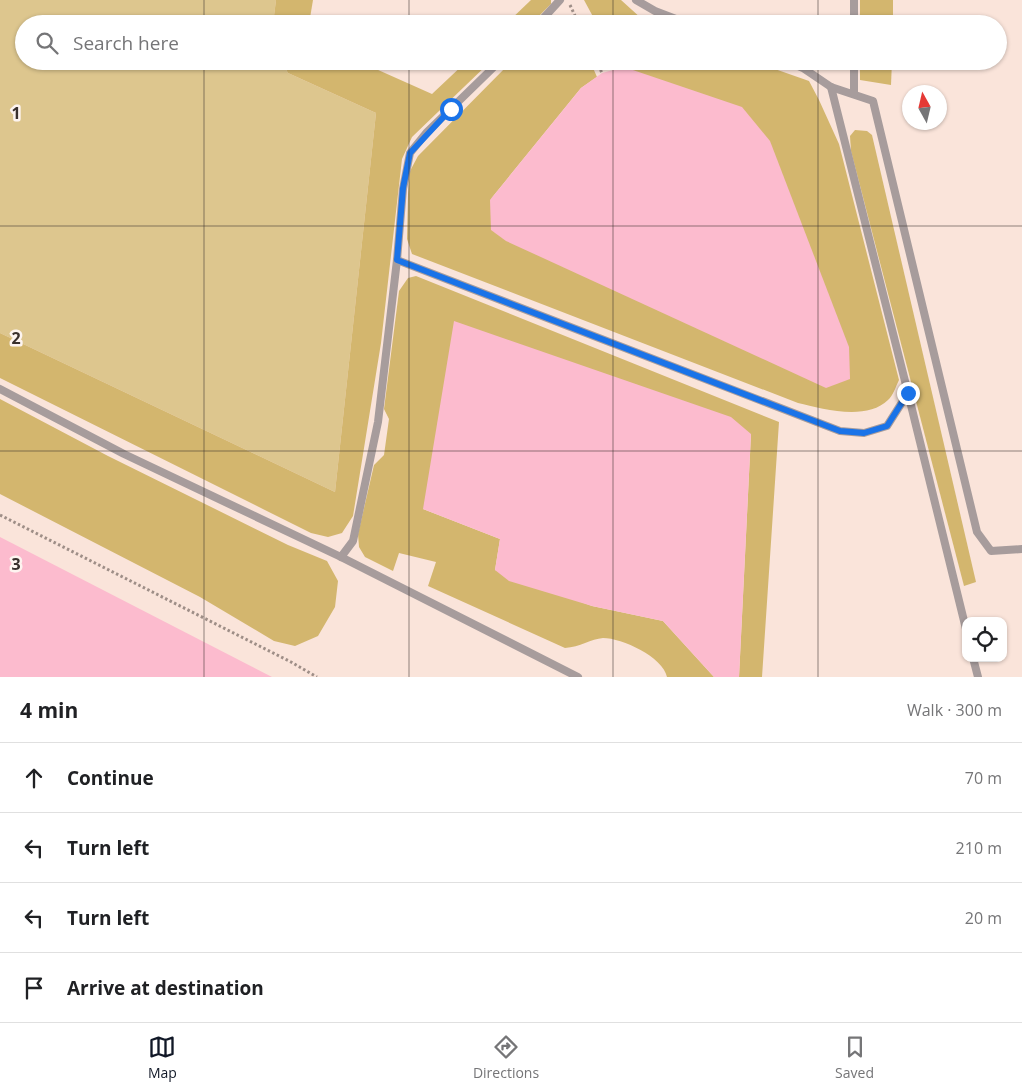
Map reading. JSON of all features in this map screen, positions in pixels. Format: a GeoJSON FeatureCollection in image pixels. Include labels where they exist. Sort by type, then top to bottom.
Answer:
{"type":"FeatureCollection","features":[{"type":"Feature","properties":{"kind":"lane"},"geometry":{"type":"LineString","coordinates":[[546,15],[560,0]]}},
{"type":"Feature","properties":{"kind":"lane"},"geometry":{"type":"LineString","coordinates":[[636,0],[667,15]]}},
{"type":"Feature","properties":{"kind":"lane"},"geometry":{"type":"LineString","coordinates":[[854,0],[854,15]]}},
{"type":"Feature","properties":{"kind":"lane"},"geometry":{"type":"LineString","coordinates":[[341,557],[353,541],[378,422],[397,260],[403,188],[410,153],[427,132],[491,70]]}},
{"type":"Feature","properties":{"kind":"lane"},"geometry":{"type":"LineString","coordinates":[[807,70],[831,87],[873,101],[977,532],[991,551],[1022,549]]}},
{"type":"Feature","properties":{"kind":"lane"},"geometry":{"type":"LineString","coordinates":[[854,70],[854,94]]}},
{"type":"Feature","properties":{"kind":"lane"},"geometry":{"type":"LineString","coordinates":[[831,87],[963,617]]}},
{"type":"Feature","properties":{"kind":"lane"},"geometry":{"type":"LineString","coordinates":[[397,260],[840,431],[864,433],[887,426],[908,393]]}},
{"type":"Feature","properties":{"kind":"lane"},"geometry":{"type":"LineString","coordinates":[[0,389],[124,454],[341,557],[578,677]]}},
{"type":"Feature","properties":{"kind":"lane"},"geometry":{"type":"LineString","coordinates":[[974,662],[978,677]]}},
{"type":"Feature","properties":{"kind":"path"},"geometry":{"type":"LineString","coordinates":[[568,0],[575,15]]}},
{"type":"Feature","properties":{"kind":"path"},"geometry":{"type":"LineString","coordinates":[[0,515],[282,657],[317,677]]}},
{"type":"Feature","properties":{"kind":"shaded area"},"geometry":{"type":"Polygon","coordinates":[[[0,0],[276,0],[274,15],[15,15],[15,70],[286,70],[288,73],[376,113],[335,492],[0,333],[0,0]]]}},
{"type":"Feature","properties":{"kind":"shaded area"},"geometry":{"type":"Polygon","coordinates":[[[276,0],[313,0],[310,15],[274,15],[276,0]]]}},
{"type":"Feature","properties":{"kind":"shaded area"},"geometry":{"type":"Polygon","coordinates":[[[531,0],[551,0],[551,4],[540,15],[515,15],[531,0]]]}},
{"type":"Feature","properties":{"kind":"shaded area"},"geometry":{"type":"Polygon","coordinates":[[[584,0],[621,0],[638,15],[592,15],[584,0]]]}},
{"type":"Feature","properties":{"kind":"shaded area"},"geometry":{"type":"Polygon","coordinates":[[[860,0],[893,0],[893,15],[860,15],[860,0]]]}},
{"type":"Feature","properties":{"kind":"shaded area"},"geometry":{"type":"Polygon","coordinates":[[[286,70],[378,70],[432,94],[457,70],[482,70],[412,137],[402,159],[381,343],[353,516],[342,533],[328,537],[311,533],[0,378],[0,333],[335,492],[376,113],[288,73],[286,70]]]}},
{"type":"Feature","properties":{"kind":"shaded area"},"geometry":{"type":"Polygon","coordinates":[[[503,70],[594,70],[597,77],[581,88],[490,200],[621,70],[778,70],[809,81],[839,144],[899,380],[893,393],[890,398],[879,406],[857,412],[844,412],[798,403],[412,254],[407,239],[408,194],[410,171],[418,156],[503,70]]]}},
{"type":"Feature","properties":{"kind":"shaded area"},"geometry":{"type":"Polygon","coordinates":[[[613,70],[633,70],[742,107],[770,141],[849,347],[850,379],[826,388],[506,241],[491,230],[490,200],[581,88],[602,73],[613,70]]]}},
{"type":"Feature","properties":{"kind":"shaded area"},"geometry":{"type":"Polygon","coordinates":[[[860,70],[892,70],[891,85],[860,80],[860,70]]]}},
{"type":"Feature","properties":{"kind":"shaded area"},"geometry":{"type":"Polygon","coordinates":[[[855,130],[867,131],[872,135],[976,582],[964,586],[851,151],[850,136],[855,130]]]}},
{"type":"Feature","properties":{"kind":"shaded area"},"geometry":{"type":"Polygon","coordinates":[[[416,276],[779,422],[762,677],[739,677],[751,434],[423,509],[500,539],[495,570],[592,606],[663,621],[714,677],[667,677],[658,662],[650,656],[631,645],[611,639],[603,638],[565,648],[428,586],[436,562],[399,553],[393,571],[365,557],[359,547],[358,534],[374,465],[384,455],[389,419],[384,409],[399,291],[408,278],[416,276]]]}},
{"type":"Feature","properties":{"kind":"shaded area"},"geometry":{"type":"Polygon","coordinates":[[[454,321],[731,417],[751,434],[739,677],[714,677],[663,621],[592,606],[509,581],[495,570],[500,539],[423,509],[454,321]]]}},
{"type":"Feature","properties":{"kind":"shaded area"},"geometry":{"type":"Polygon","coordinates":[[[0,399],[108,456],[288,545],[327,561],[338,581],[335,607],[318,636],[295,646],[274,641],[200,597],[0,494],[0,399]]]}},
{"type":"Feature","properties":{"kind":"shaded area"},"geometry":{"type":"Polygon","coordinates":[[[0,537],[272,677],[0,677],[0,537]]]}},
{"type":"Feature","properties":{"kind":"route"},"geometry":{"type":"LineString","coordinates":[[451,109],[427,132],[410,153],[403,188],[397,260],[840,431],[864,433],[887,426],[908,393]]}}]}
